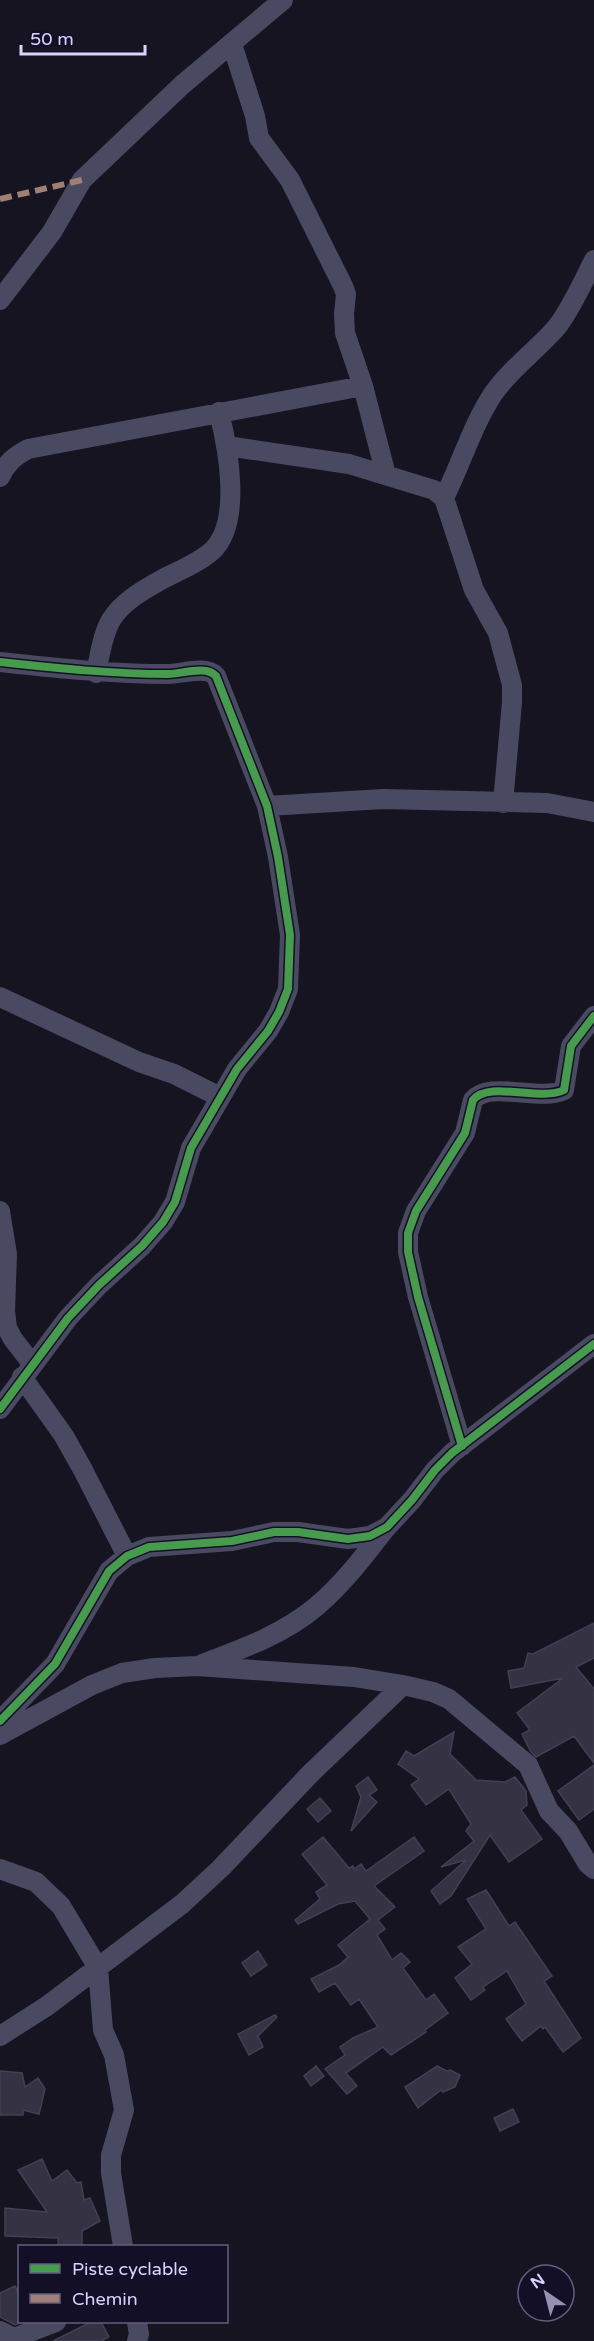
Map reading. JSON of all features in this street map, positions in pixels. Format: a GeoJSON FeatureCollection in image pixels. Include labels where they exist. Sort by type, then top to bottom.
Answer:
{"type":"FeatureCollection","features":[{"type":"Feature","properties":{"kind":"street"},"geometry":{"type":"LineString","coordinates":[[0,300],[52,232],[82,180],[182,85],[283,0]]}},
{"type":"Feature","properties":{"kind":"street"},"geometry":{"type":"LineString","coordinates":[[232,44],[255,116],[259,138],[290,180],[346,294],[345,333],[363,386],[386,475]]}},
{"type":"Feature","properties":{"kind":"street"},"geometry":{"type":"LineString","coordinates":[[444,498],[489,400],[513,370],[557,327],[568,312],[594,260]]}},
{"type":"Feature","properties":{"kind":"street"},"geometry":{"type":"LineString","coordinates":[[0,477],[4,468],[14,457],[28,449],[363,386]]}},
{"type":"Feature","properties":{"kind":"street"},"geometry":{"type":"LineString","coordinates":[[96,673],[105,633],[121,607],[152,585],[213,550],[223,536],[229,510],[227,446],[219,412]]}},
{"type":"Feature","properties":{"kind":"street"},"geometry":{"type":"LineString","coordinates":[[227,446],[330,460],[434,490],[444,498],[474,590],[498,633],[512,685],[503,803]]}},
{"type":"Feature","properties":{"kind":"street"},"geometry":{"type":"LineString","coordinates":[[0,662],[96,673],[179,674],[212,671],[216,676],[267,806],[278,857],[290,935],[288,989],[279,1012],[268,1031],[237,1069],[190,1148],[175,1202],[163,1222],[142,1246],[99,1285],[68,1318],[0,1409]]}},
{"type":"Feature","properties":{"kind":"street"},"geometry":{"type":"LineString","coordinates":[[267,806],[365,800],[547,803],[594,812]]}},
{"type":"Feature","properties":{"kind":"street"},"geometry":{"type":"LineString","coordinates":[[0,997],[139,1062],[174,1074],[220,1097]]}},
{"type":"Feature","properties":{"kind":"street"},"geometry":{"type":"LineString","coordinates":[[462,1446],[418,1297],[408,1252],[408,1233],[416,1210],[465,1132],[475,1097],[489,1092],[548,1095],[564,1090],[571,1046],[594,1016]]}},
{"type":"Feature","properties":{"kind":"street"},"geometry":{"type":"LineString","coordinates":[[0,1211],[7,1254],[5,1311],[8,1328],[28,1371],[127,1556]]}},
{"type":"Feature","properties":{"kind":"street"},"geometry":{"type":"LineString","coordinates":[[197,1666],[279,1632],[317,1606],[355,1566],[435,1470],[462,1446],[594,1344]]}},
{"type":"Feature","properties":{"kind":"street"},"geometry":{"type":"LineString","coordinates":[[0,1721],[56,1664],[109,1571],[127,1556],[149,1547],[232,1540],[274,1532],[298,1532],[348,1539],[370,1536],[387,1527]]}},
{"type":"Feature","properties":{"kind":"street"},"geometry":{"type":"LineString","coordinates":[[0,1735],[92,1685],[122,1674],[155,1668],[197,1666],[354,1677],[403,1685],[433,1692],[449,1699],[528,1765],[549,1811],[568,1831],[588,1864],[594,1869]]}},
{"type":"Feature","properties":{"kind":"street"},"geometry":{"type":"LineString","coordinates":[[0,2036],[47,2006],[182,1904],[221,1868],[310,1774],[403,1685]]}},
{"type":"Feature","properties":{"kind":"street"},"geometry":{"type":"LineString","coordinates":[[0,1869],[36,1882],[62,1906],[98,1968],[103,2030],[114,2055],[124,2109],[111,2154],[111,2173],[123,2245]]}},
{"type":"Feature","properties":{"kind":"street"},"geometry":{"type":"LineString","coordinates":[[0,2331],[14,2338],[53,2323]]}},
{"type":"Feature","properties":{"kind":"street"},"geometry":{"type":"LineString","coordinates":[[137,2323],[139,2334],[137,2341]]}},
{"type":"Feature","properties":{"kind":"building"},"geometry":{"type":"Polygon","coordinates":[[[594,1623],[594,1658],[576,1667],[594,1689],[594,1763],[574,1736],[536,1757],[522,1734],[530,1730],[517,1713],[563,1678],[511,1688],[508,1671],[524,1668],[528,1653],[533,1654],[594,1623]]]}},
{"type":"Feature","properties":{"kind":"building"},"geometry":{"type":"Polygon","coordinates":[[[454,1732],[450,1754],[476,1780],[505,1782],[515,1777],[526,1791],[527,1805],[521,1810],[542,1839],[509,1862],[490,1835],[451,1896],[440,1904],[431,1891],[466,1860],[441,1867],[474,1841],[466,1831],[471,1824],[449,1789],[426,1805],[411,1785],[419,1779],[398,1764],[406,1751],[414,1756],[454,1732]]]}},
{"type":"Feature","properties":{"kind":"building"},"geometry":{"type":"Polygon","coordinates":[[[594,1765],[594,1809],[579,1820],[558,1791],[594,1765]]]}},
{"type":"Feature","properties":{"kind":"building"},"geometry":{"type":"Polygon","coordinates":[[[368,1777],[377,1790],[369,1795],[377,1802],[351,1831],[361,1797],[356,1786],[368,1777]]]}},
{"type":"Feature","properties":{"kind":"building"},"geometry":{"type":"Polygon","coordinates":[[[320,1798],[331,1811],[318,1822],[307,1809],[320,1798]]]}},
{"type":"Feature","properties":{"kind":"building"},"geometry":{"type":"Polygon","coordinates":[[[323,1837],[349,1868],[353,1866],[354,1869],[361,1864],[366,1871],[414,1837],[424,1851],[374,1886],[395,1907],[378,1920],[385,1929],[377,1935],[392,1960],[401,1953],[410,1962],[403,1968],[426,2000],[434,1994],[448,2013],[425,2030],[426,2032],[391,2055],[383,2047],[346,2073],[357,2086],[347,2094],[325,2069],[345,2055],[340,2047],[353,2038],[378,2027],[359,1999],[351,2005],[335,1983],[319,1992],[311,1979],[339,1965],[348,1957],[338,1945],[370,1919],[355,1901],[338,1904],[298,1924],[295,1920],[320,1899],[316,1892],[327,1885],[302,1854],[323,1837]]]}},
{"type":"Feature","properties":{"kind":"building"},"geometry":{"type":"Polygon","coordinates":[[[486,1890],[509,1926],[515,1922],[552,1976],[544,1981],[581,2038],[563,2052],[545,2027],[543,2029],[541,2026],[522,2041],[506,2019],[526,2004],[507,1971],[483,1987],[485,1990],[471,2000],[455,1978],[472,1964],[458,1947],[486,1929],[467,1899],[486,1890]]]}},
{"type":"Feature","properties":{"kind":"building"},"geometry":{"type":"Polygon","coordinates":[[[258,1951],[267,1965],[251,1976],[242,1963],[258,1951]]]}},
{"type":"Feature","properties":{"kind":"building"},"geometry":{"type":"Polygon","coordinates":[[[275,2015],[277,2017],[258,2036],[263,2047],[249,2055],[238,2034],[275,2015]]]}},
{"type":"Feature","properties":{"kind":"building"},"geometry":{"type":"Polygon","coordinates":[[[316,2066],[324,2076],[311,2086],[304,2076],[316,2066]]]}},
{"type":"Feature","properties":{"kind":"building"},"geometry":{"type":"Polygon","coordinates":[[[437,2066],[460,2075],[455,2087],[443,2092],[441,2090],[418,2108],[405,2087],[437,2066]]]}},
{"type":"Feature","properties":{"kind":"building"},"geometry":{"type":"Polygon","coordinates":[[[0,2071],[22,2073],[25,2087],[38,2078],[45,2089],[39,2114],[23,2110],[23,2115],[0,2115],[0,2071]]]}},
{"type":"Feature","properties":{"kind":"building"},"geometry":{"type":"Polygon","coordinates":[[[513,2109],[519,2122],[500,2131],[494,2118],[513,2109]]]}},
{"type":"Feature","properties":{"kind":"building"},"geometry":{"type":"Polygon","coordinates":[[[42,2159],[52,2181],[67,2170],[77,2183],[81,2182],[84,2200],[90,2198],[100,2221],[82,2231],[82,2245],[58,2245],[58,2238],[5,2236],[5,2208],[47,2212],[18,2170],[42,2159]]]}},
{"type":"Feature","properties":{"kind":"building"},"geometry":{"type":"Polygon","coordinates":[[[15,2286],[18,2292],[18,2323],[20,2323],[15,2325],[0,2317],[0,2293],[15,2286]]]}},
{"type":"Feature","properties":{"kind":"building"},"geometry":{"type":"Polygon","coordinates":[[[89,2323],[102,2323],[109,2337],[101,2341],[53,2341],[89,2323]]]}},
{"type":"Feature","properties":{"kind":"marked path"},"geometry":{"type":"LineString","coordinates":[[0,199],[82,180]]}},
{"type":"Feature","properties":{"kind":"cycle path"},"geometry":{"type":"LineString","coordinates":[[0,662],[126,673],[168,674],[206,671],[216,676],[267,806],[278,857],[290,935],[288,989],[279,1012],[268,1031],[237,1069],[191,1148],[175,1202],[163,1222],[142,1246],[99,1285],[68,1318],[0,1409]]}},
{"type":"Feature","properties":{"kind":"cycle path"},"geometry":{"type":"LineString","coordinates":[[462,1446],[418,1297],[408,1252],[408,1233],[416,1211],[465,1133],[473,1100],[481,1094],[491,1092],[542,1094],[564,1090],[571,1046],[594,1016]]}},
{"type":"Feature","properties":{"kind":"cycle path"},"geometry":{"type":"LineString","coordinates":[[0,1721],[55,1664],[109,1571],[127,1556],[149,1547],[232,1541],[274,1532],[298,1532],[348,1539],[370,1536],[387,1527],[452,1453],[594,1344]]}}]}
